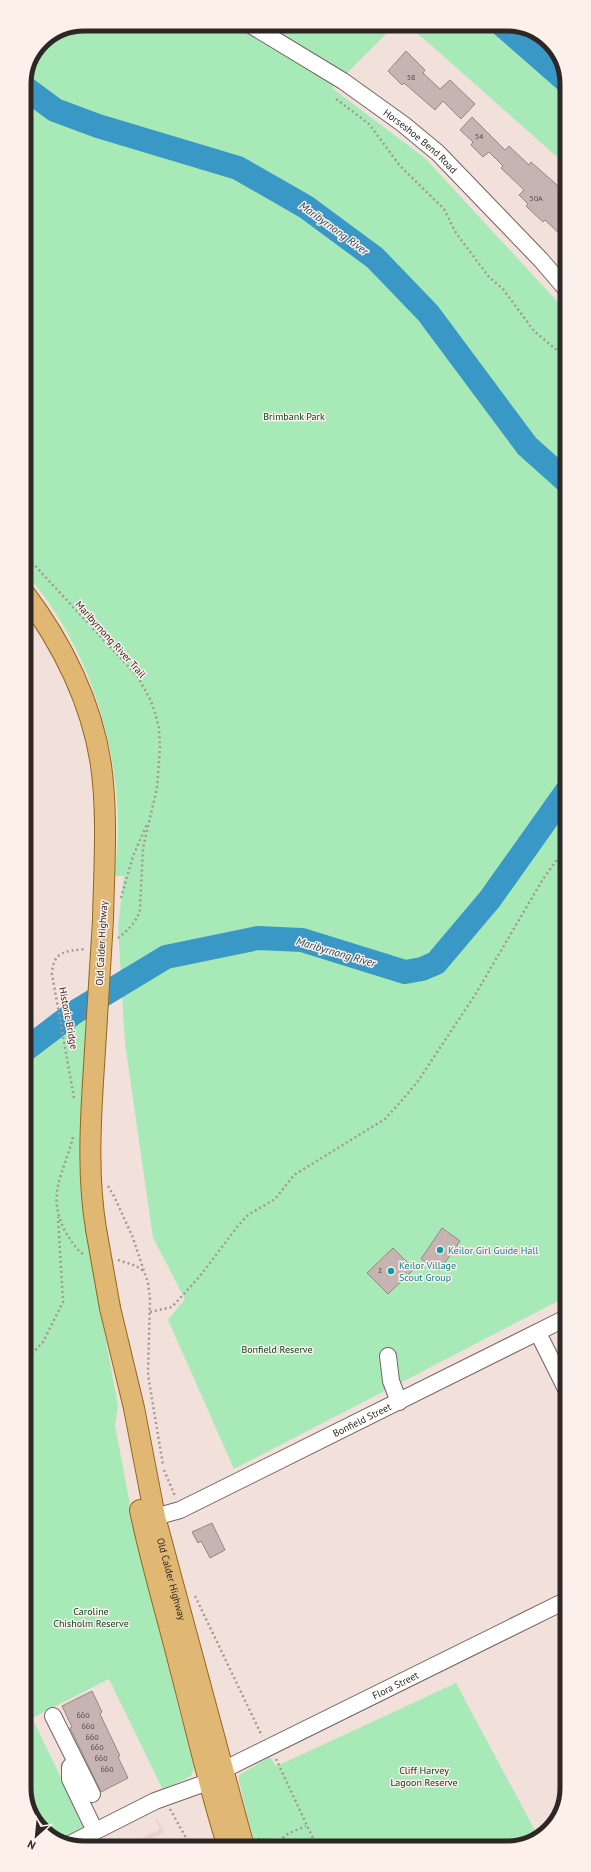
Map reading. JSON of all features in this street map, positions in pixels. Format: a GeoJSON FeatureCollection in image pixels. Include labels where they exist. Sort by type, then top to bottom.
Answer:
{"type":"FeatureCollection","features":[{"type":"Feature","properties":{"kind":"main road","name":"Old Calder Highway"},"geometry":{"type":"LineString","coordinates":[[31,603],[66,660],[79,688],[95,738],[101,764],[105,812],[103,920],[92,1082],[90,1168],[92,1207],[110,1308],[134,1408],[149,1519],[215,1776],[227,1841]]}},
{"type":"Feature","properties":{"kind":"main road","name":"Old Calder Highway"},"geometry":{"type":"LineString","coordinates":[[215,1776],[242,1841]]}},
{"type":"Feature","properties":{"kind":"street","name":"Horseshoe Bend Road"},"geometry":{"type":"LineString","coordinates":[[261,31],[343,81],[403,124],[438,153],[541,260],[560,282]]}},
{"type":"Feature","properties":{"kind":"street","name":"Bonfield Street"},"geometry":{"type":"LineString","coordinates":[[149,1519],[180,1510],[560,1321]]}},
{"type":"Feature","properties":{"kind":"street"},"geometry":{"type":"LineString","coordinates":[[538,1333],[560,1379]]}},
{"type":"Feature","properties":{"kind":"street"},"geometry":{"type":"LineString","coordinates":[[388,1356],[391,1381],[399,1402]]}},
{"type":"Feature","properties":{"kind":"street","name":"Flora Street"},"geometry":{"type":"LineString","coordinates":[[77,1840],[164,1797],[215,1776],[268,1747],[560,1603]]}},
{"type":"Feature","properties":{"kind":"street"},"geometry":{"type":"LineString","coordinates":[[53,1716],[92,1794]]}},
{"type":"Feature","properties":{"kind":"street"},"geometry":{"type":"LineString","coordinates":[[76,1762],[70,1767],[70,1779],[95,1831]]}},
{"type":"Feature","properties":{"kind":"path"},"geometry":{"type":"LineString","coordinates":[[336,99],[369,124],[400,166],[444,209],[456,233],[489,277],[503,289],[513,301],[522,316],[534,331],[560,353]]}},
{"type":"Feature","properties":{"kind":"path","name":"Maribyrnong River Trail"},"geometry":{"type":"LineString","coordinates":[[31,562],[138,677],[151,701],[159,728],[160,748],[157,788],[149,818],[133,856],[120,901]]}},
{"type":"Feature","properties":{"kind":"path"},"geometry":{"type":"LineString","coordinates":[[150,1312],[172,1307],[200,1276],[237,1227],[248,1215],[275,1199],[294,1175],[385,1119],[418,1080],[476,996],[543,879],[560,855]]}},
{"type":"Feature","properties":{"kind":"path","name":"Historic Bridge"},"geometry":{"type":"LineString","coordinates":[[52,974],[70,1065]]}},
{"type":"Feature","properties":{"kind":"path"},"geometry":{"type":"LineString","coordinates":[[31,1355],[43,1342],[63,1302],[58,1212]]}},
{"type":"Feature","properties":{"kind":"path"},"geometry":{"type":"LineString","coordinates":[[133,1238],[148,1283],[150,1312],[148,1375],[164,1472],[180,1510]]}},
{"type":"Feature","properties":{"kind":"path"},"geometry":{"type":"LineString","coordinates":[[191,1590],[268,1747],[279,1765],[314,1841]]}},
{"type":"Feature","properties":{"kind":"path"},"geometry":{"type":"LineString","coordinates":[[164,1797],[188,1841]]}},
{"type":"Feature","properties":{"kind":"path"},"geometry":{"type":"LineString","coordinates":[[279,1841],[283,1836],[306,1826]]}},
{"type":"Feature","properties":{"kind":"shaded area"},"geometry":{"type":"Polygon","coordinates":[[[155,1819],[158,1820],[164,1832],[154,1838],[156,1841],[137,1841],[160,1829],[155,1819]]]}},
{"type":"Feature","properties":{"kind":"green space","name":"Brimbank Park"},"geometry":{"type":"Polygon","coordinates":[[[84,31],[389,31],[332,88],[425,158],[556,300],[560,307],[560,1300],[234,1469],[168,1320],[185,1299],[153,1238],[125,1043],[118,926],[124,876],[115,876],[118,827],[112,759],[94,692],[81,659],[65,628],[46,599],[31,580],[31,84],[35,64],[40,55],[46,46],[64,35],[84,31]]]}},
{"type":"Feature","properties":{"kind":"green space"},"geometry":{"type":"Polygon","coordinates":[[[415,31],[511,31],[534,38],[547,49],[556,64],[560,77],[560,160],[415,31]]]}},
{"type":"Feature","properties":{"kind":"green space","name":"Caroline Chisholm Reserve"},"geometry":{"type":"Polygon","coordinates":[[[87,1004],[80,1149],[84,1221],[118,1406],[115,1425],[136,1537],[194,1768],[191,1776],[163,1790],[109,1679],[32,1718],[85,1827],[64,1837],[56,1833],[56,1816],[39,1816],[31,1795],[31,1045],[87,1004]]]}},
{"type":"Feature","properties":{"kind":"green space","name":"Cliff Harvey Lagoon Reserve"},"geometry":{"type":"Polygon","coordinates":[[[456,1683],[536,1832],[527,1837],[514,1841],[254,1841],[239,1781],[239,1775],[270,1757],[276,1766],[456,1683]]]}},
{"type":"Feature","properties":{"kind":"building"},"geometry":{"type":"Polygon","coordinates":[[[406,51],[425,70],[423,73],[440,89],[450,80],[475,104],[461,119],[443,101],[435,110],[404,83],[402,85],[388,71],[406,51]]]}},
{"type":"Feature","properties":{"kind":"building"},"geometry":{"type":"Polygon","coordinates":[[[472,117],[505,150],[509,146],[529,165],[531,162],[560,188],[560,234],[545,220],[543,222],[526,206],[528,204],[519,195],[524,190],[501,168],[503,166],[489,152],[483,157],[471,145],[473,142],[460,130],[472,117]]]}},
{"type":"Feature","properties":{"kind":"building","name":"Keilor Girl Guide Hall"},"geometry":{"type":"Polygon","coordinates":[[[442,1228],[460,1241],[439,1271],[421,1259],[442,1228]]]}},
{"type":"Feature","properties":{"kind":"building","name":"Keilor Village Scout Group"},"geometry":{"type":"Polygon","coordinates":[[[393,1248],[414,1269],[388,1294],[367,1273],[393,1248]]]}},
{"type":"Feature","properties":{"kind":"building"},"geometry":{"type":"Polygon","coordinates":[[[212,1523],[225,1550],[210,1558],[201,1541],[198,1543],[192,1532],[212,1523]]]}},
{"type":"Feature","properties":{"kind":"building"},"geometry":{"type":"Polygon","coordinates":[[[92,1691],[102,1712],[100,1714],[120,1756],[118,1757],[128,1778],[101,1792],[70,1728],[72,1727],[62,1706],[92,1691]]]}},
{"type":"Feature","properties":{"kind":"waterway","name":"Maribyrnong River"},"geometry":{"type":"LineString","coordinates":[[509,31],[559,75]]}},
{"type":"Feature","properties":{"kind":"waterway","name":"Maribyrnong River"},"geometry":{"type":"LineString","coordinates":[[31,92],[55,110],[98,126],[238,168],[306,207],[375,258],[428,313],[527,446],[560,476]]}},
{"type":"Feature","properties":{"kind":"waterway","name":"Maribyrnong River"},"geometry":{"type":"LineString","coordinates":[[31,1045],[75,1012],[166,957],[258,938],[302,940],[405,972],[422,969],[436,963],[490,899],[560,800]]}},
{"type":"Feature","properties":{"kind":"place","name":"Keilor Girl Guide Hall"},"geometry":{"type":"Point","coordinates":[440,1250]}},
{"type":"Feature","properties":{"kind":"place","name":"Keilor Village Scout Group"},"geometry":{"type":"Point","coordinates":[391,1271]}},
{"type":"Feature","properties":{"kind":"park label","name":"Bonfield Reserve"},"geometry":{"type":"Point","coordinates":[277,1349]}}]}
